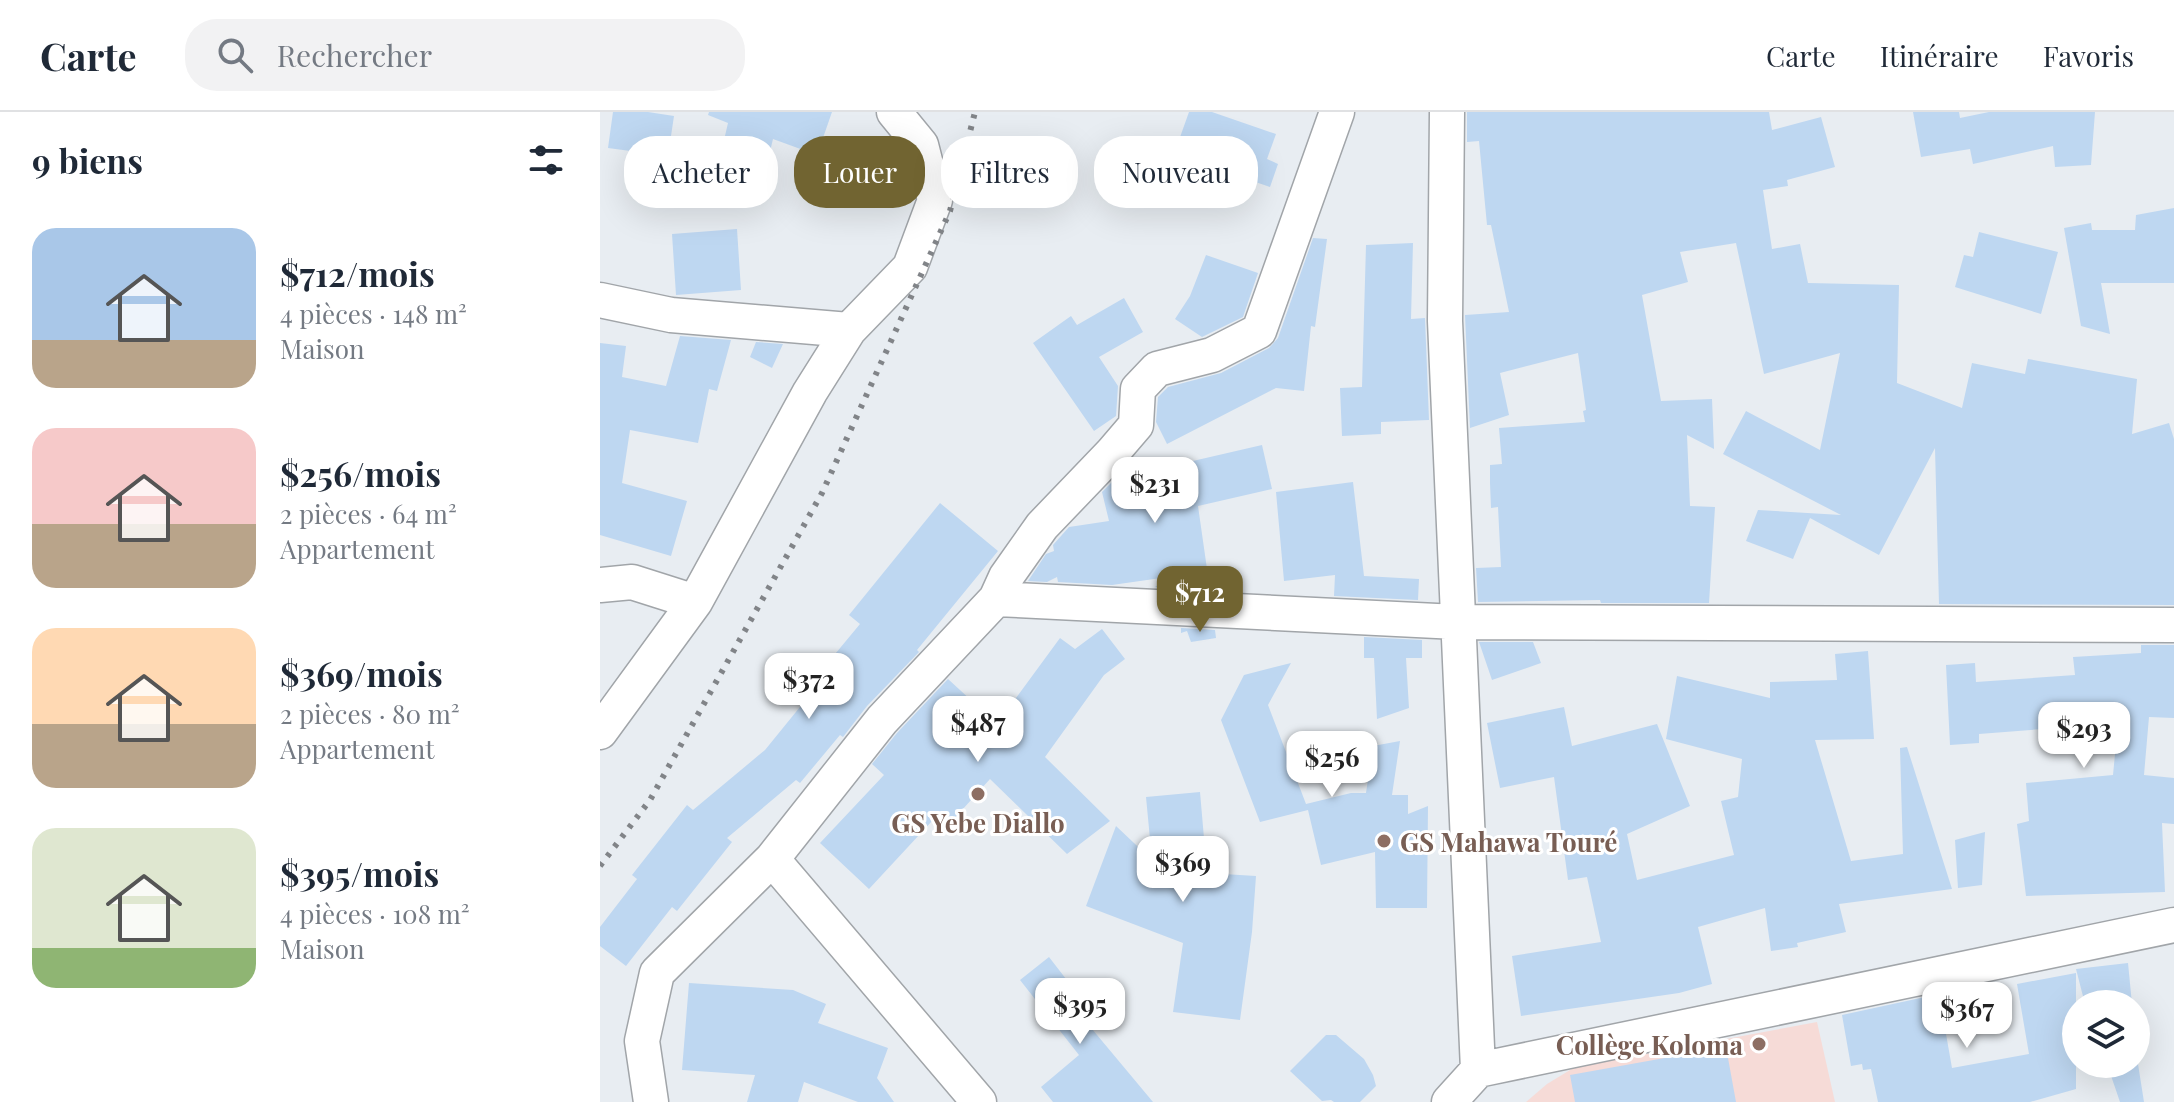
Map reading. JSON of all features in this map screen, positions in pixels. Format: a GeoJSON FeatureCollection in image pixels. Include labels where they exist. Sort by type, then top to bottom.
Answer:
{"type":"FeatureCollection","features":[{"type":"Feature","properties":{"kind":"street"},"geometry":{"type":"LineString","coordinates":[[600,732],[695,602],[810,392],[849,330],[910,267],[935,200],[921,145],[894,112]]}},
{"type":"Feature","properties":{"kind":"street"},"geometry":{"type":"LineString","coordinates":[[651,1102],[642,1041],[657,973],[772,859],[882,720],[996,599],[1006,577],[1042,526],[1136,425],[1138,389],[1157,369],[1212,355],[1259,331],[1337,112]]}},
{"type":"Feature","properties":{"kind":"street"},"geometry":{"type":"LineString","coordinates":[[1447,112],[1445,321],[1478,1070]]}},
{"type":"Feature","properties":{"kind":"street"},"geometry":{"type":"LineString","coordinates":[[600,300],[671,315],[849,330]]}},
{"type":"Feature","properties":{"kind":"street"},"geometry":{"type":"LineString","coordinates":[[600,585],[632,582],[695,602]]}},
{"type":"Feature","properties":{"kind":"street"},"geometry":{"type":"LineString","coordinates":[[996,599],[1457,622],[2174,625]]}},
{"type":"Feature","properties":{"kind":"street"},"geometry":{"type":"LineString","coordinates":[[772,859],[979,1102]]}},
{"type":"Feature","properties":{"kind":"street"},"geometry":{"type":"LineString","coordinates":[[1449,1102],[1478,1070],[2174,925]]}},
{"type":"Feature","properties":{"kind":"shaded area","name":"Collège Koloma"},"geometry":{"type":"Polygon","coordinates":[[[1817,1022],[1835,1102],[1526,1102],[1547,1084],[1575,1067],[1817,1022]]]}},
{"type":"Feature","properties":{"kind":"building"},"geometry":{"type":"Polygon","coordinates":[[[613,112],[674,116],[671,136],[624,136],[624,150],[608,148],[613,112]]]}},
{"type":"Feature","properties":{"kind":"building"},"geometry":{"type":"Polygon","coordinates":[[[709,112],[832,112],[824,136],[794,136],[794,147],[778,141],[778,136],[725,136],[728,123],[708,115],[709,112]]]}},
{"type":"Feature","properties":{"kind":"building"},"geometry":{"type":"Polygon","coordinates":[[[1189,112],[1212,112],[1276,134],[1267,159],[1278,164],[1270,187],[1258,183],[1258,136],[1180,136],[1189,112]]]}},
{"type":"Feature","properties":{"kind":"building"},"geometry":{"type":"Polygon","coordinates":[[[1467,112],[1769,112],[1772,130],[1821,117],[1835,167],[1787,180],[1788,186],[1763,190],[1772,249],[1800,244],[1808,283],[1899,285],[1897,383],[1962,408],[1972,363],[2025,374],[2028,359],[2137,379],[2132,434],[2169,423],[2174,439],[2174,605],[1939,604],[1935,448],[1879,555],[1810,518],[1793,559],[1746,541],[1758,510],[1841,515],[1723,454],[1746,411],[1820,450],[1840,353],[1764,374],[1736,243],[1680,252],[1688,282],[1642,295],[1661,401],[1712,399],[1714,449],[1687,435],[1690,506],[1715,507],[1709,603],[1601,603],[1600,600],[1478,602],[1476,568],[1501,567],[1498,507],[1491,508],[1490,483],[1490,465],[1502,464],[1499,428],[1585,422],[1583,411],[1586,410],[1578,353],[1500,373],[1509,415],[1470,428],[1465,315],[1509,312],[1491,225],[1487,225],[1479,141],[1467,142],[1467,112]]]}},
{"type":"Feature","properties":{"kind":"building"},"geometry":{"type":"Polygon","coordinates":[[[1913,112],[1959,112],[1960,118],[1989,112],[2095,112],[2091,165],[2055,167],[2053,146],[1973,164],[1970,149],[1921,157],[1913,112]]]}},
{"type":"Feature","properties":{"kind":"building"},"geometry":{"type":"Polygon","coordinates":[[[2174,208],[2174,283],[2101,283],[2110,334],[2081,326],[2064,228],[2091,223],[2092,230],[2135,230],[2136,215],[2174,208]]]}},
{"type":"Feature","properties":{"kind":"building"},"geometry":{"type":"Polygon","coordinates":[[[737,229],[741,290],[676,295],[672,234],[737,229]]]}},
{"type":"Feature","properties":{"kind":"building"},"geometry":{"type":"Polygon","coordinates":[[[1979,232],[2058,252],[2041,314],[1955,287],[1964,255],[1973,257],[1979,232]]]}},
{"type":"Feature","properties":{"kind":"building"},"geometry":{"type":"Polygon","coordinates":[[[1313,238],[1327,239],[1315,327],[1311,326],[1304,391],[1276,388],[1167,444],[1156,422],[1158,397],[1168,387],[1221,373],[1269,348],[1278,338],[1313,238]]]}},
{"type":"Feature","properties":{"kind":"building"},"geometry":{"type":"Polygon","coordinates":[[[1413,243],[1411,319],[1425,318],[1429,420],[1381,422],[1381,434],[1342,436],[1340,388],[1362,387],[1366,245],[1413,243]]]}},
{"type":"Feature","properties":{"kind":"building"},"geometry":{"type":"Polygon","coordinates":[[[1206,255],[1258,273],[1243,317],[1202,337],[1175,319],[1190,296],[1206,255]]]}},
{"type":"Feature","properties":{"kind":"building"},"geometry":{"type":"Polygon","coordinates":[[[1124,298],[1143,332],[1099,357],[1118,386],[1116,416],[1094,431],[1033,343],[1071,316],[1077,325],[1124,298]]]}},
{"type":"Feature","properties":{"kind":"building"},"geometry":{"type":"Polygon","coordinates":[[[680,336],[731,340],[717,391],[709,389],[698,443],[630,430],[622,483],[687,501],[671,556],[600,535],[600,343],[626,346],[622,377],[666,386],[680,336]]]}},
{"type":"Feature","properties":{"kind":"building"},"geometry":{"type":"Polygon","coordinates":[[[756,342],[783,344],[772,368],[750,357],[756,342]]]}},
{"type":"Feature","properties":{"kind":"building"},"geometry":{"type":"Polygon","coordinates":[[[1262,445],[1272,489],[1198,506],[1210,590],[1155,587],[1168,577],[1112,585],[1058,582],[1057,577],[1047,582],[1028,581],[1046,554],[1054,551],[1053,545],[1069,527],[1109,521],[1102,492],[1115,479],[1262,445]]]}},
{"type":"Feature","properties":{"kind":"building"},"geometry":{"type":"Polygon","coordinates":[[[1353,482],[1364,576],[1419,579],[1418,600],[1334,596],[1335,575],[1284,581],[1276,492],[1353,482]]]}},
{"type":"Feature","properties":{"kind":"building"},"geometry":{"type":"Polygon","coordinates":[[[940,503],[998,551],[917,650],[919,652],[867,706],[843,737],[840,735],[800,783],[796,780],[727,838],[732,842],[677,911],[672,907],[626,966],[600,946],[600,927],[637,879],[632,875],[687,805],[693,810],[765,750],[826,675],[821,671],[860,624],[849,615],[940,503]]]}},
{"type":"Feature","properties":{"kind":"building"},"geometry":{"type":"Polygon","coordinates":[[[1181,628],[1215,630],[1216,638],[1191,642],[1187,631],[1181,633],[1181,628]]]}},
{"type":"Feature","properties":{"kind":"building"},"geometry":{"type":"Polygon","coordinates":[[[1102,629],[1125,659],[1104,675],[1045,757],[1110,821],[1067,854],[990,779],[944,830],[933,820],[869,889],[820,843],[884,775],[872,764],[948,679],[997,724],[1060,638],[1075,649],[1102,629]]]}},
{"type":"Feature","properties":{"kind":"building"},"geometry":{"type":"Polygon","coordinates":[[[1364,637],[1422,640],[1422,658],[1406,658],[1409,708],[1377,719],[1374,658],[1364,658],[1364,637]]]}},
{"type":"Feature","properties":{"kind":"building"},"geometry":{"type":"Polygon","coordinates":[[[1479,642],[1533,642],[1541,663],[1492,680],[1479,642]]]}},
{"type":"Feature","properties":{"kind":"building"},"geometry":{"type":"Polygon","coordinates":[[[2141,645],[2174,645],[2174,718],[2149,717],[2144,775],[2174,778],[2174,824],[2162,823],[2165,892],[2026,896],[2017,824],[2029,821],[2026,783],[2113,775],[2118,723],[1979,734],[1979,743],[1950,745],[1946,665],[1975,663],[1976,682],[2075,675],[2073,657],[2141,653],[2141,645]]]}},
{"type":"Feature","properties":{"kind":"building"},"geometry":{"type":"Polygon","coordinates":[[[1868,651],[1874,739],[1815,740],[1851,861],[1903,854],[1900,748],[1907,747],[1952,889],[1839,904],[1846,932],[1797,943],[1798,947],[1771,951],[1765,908],[1698,927],[1712,984],[1679,993],[1521,1016],[1512,956],[1601,942],[1587,877],[1568,880],[1554,777],[1500,788],[1487,723],[1564,707],[1572,746],[1657,724],[1690,806],[1627,834],[1637,880],[1734,855],[1721,801],[1738,797],[1742,759],[1666,739],[1677,676],[1770,698],[1770,682],[1837,680],[1835,654],[1868,651]]]}},
{"type":"Feature","properties":{"kind":"building"},"geometry":{"type":"Polygon","coordinates":[[[1291,663],[1268,705],[1306,804],[1351,793],[1366,793],[1373,746],[1400,741],[1392,795],[1408,795],[1408,814],[1428,806],[1427,908],[1376,908],[1375,852],[1321,865],[1308,810],[1260,822],[1221,720],[1244,675],[1291,663]]]}},
{"type":"Feature","properties":{"kind":"building"},"geometry":{"type":"Polygon","coordinates":[[[1200,792],[1207,873],[1256,876],[1240,1020],[1173,1012],[1183,943],[1086,906],[1116,826],[1152,860],[1146,797],[1200,792]]]}},
{"type":"Feature","properties":{"kind":"building"},"geometry":{"type":"Polygon","coordinates":[[[1985,832],[1982,885],[1958,888],[1955,840],[1985,832]]]}},
{"type":"Feature","properties":{"kind":"building"},"geometry":{"type":"Polygon","coordinates":[[[1049,957],[1090,1010],[1082,1017],[1153,1102],[1053,1102],[1041,1087],[1079,1055],[1020,980],[1049,957]]]}},
{"type":"Feature","properties":{"kind":"building"},"geometry":{"type":"Polygon","coordinates":[[[2128,963],[2131,990],[2081,990],[2076,969],[2128,963]]]}},
{"type":"Feature","properties":{"kind":"building"},"geometry":{"type":"Polygon","coordinates":[[[2076,973],[2076,990],[2062,990],[2062,1078],[2076,1078],[2076,1089],[2030,1102],[1878,1102],[1871,1069],[1863,1070],[1862,1064],[1851,1066],[1842,1015],[1939,994],[1952,1068],[2029,1054],[2017,984],[2076,973]]]}},
{"type":"Feature","properties":{"kind":"building"},"geometry":{"type":"Polygon","coordinates":[[[689,983],[793,990],[826,1004],[818,1023],[888,1048],[877,1078],[894,1102],[858,1102],[804,1082],[798,1102],[747,1102],[755,1075],[682,1070],[689,983]]]}},
{"type":"Feature","properties":{"kind":"building"},"geometry":{"type":"Polygon","coordinates":[[[1326,1035],[1336,1035],[1364,1059],[1373,1075],[1376,1086],[1360,1102],[1322,1101],[1290,1071],[1326,1035]]]}},
{"type":"Feature","properties":{"kind":"building"},"geometry":{"type":"Polygon","coordinates":[[[1726,1047],[1736,1102],[1575,1102],[1570,1075],[1726,1047]]]}},
{"type":"Feature","properties":{"kind":"building"},"geometry":{"type":"Polygon","coordinates":[[[2112,1078],[2140,1078],[2144,1102],[2120,1102],[2112,1078]]]}},
{"type":"Feature","properties":{"kind":"railway"},"geometry":{"type":"LineString","coordinates":[[600,866],[650,800],[822,493],[950,211],[975,112]]}},
{"type":"Feature","properties":{"kind":"place","name":"GS Yebe Diallo"},"geometry":{"type":"Point","coordinates":[978,794]}},
{"type":"Feature","properties":{"kind":"place","name":"GS Mahawa Touré"},"geometry":{"type":"Point","coordinates":[1384,841]}},
{"type":"Feature","properties":{"kind":"place","name":"Collège Koloma"},"geometry":{"type":"Point","coordinates":[1759,1044]}}]}
